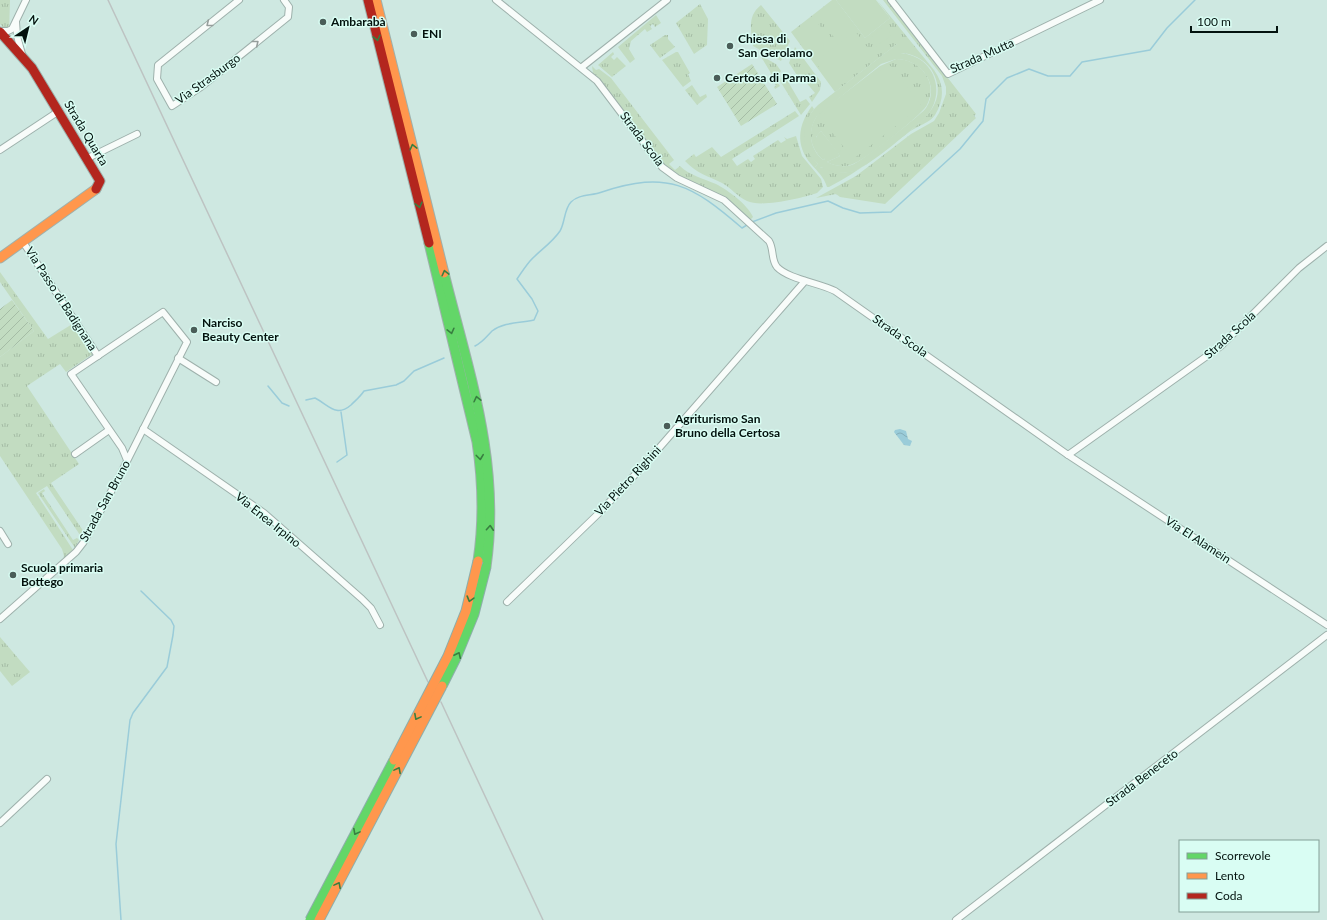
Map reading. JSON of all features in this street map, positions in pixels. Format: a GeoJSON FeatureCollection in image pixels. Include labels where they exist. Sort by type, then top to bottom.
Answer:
{"type":"FeatureCollection","features":[{"type":"Feature","properties":{"kind":"main road"},"geometry":{"type":"LineString","coordinates":[[310,920],[448,656],[466,611],[478,561],[482,531],[483,497],[480,461],[474,425],[368,0]]}},
{"type":"Feature","properties":{"kind":"main road"},"geometry":{"type":"LineString","coordinates":[[320,920],[456,658],[474,614],[486,567],[490,532],[491,501],[489,465],[483,429],[376,0]]}},
{"type":"Feature","properties":{"kind":"main road","name":"Strada Quarta"},"geometry":{"type":"LineString","coordinates":[[0,258],[98,188],[100,180],[59,111],[26,60],[7,35]]}},
{"type":"Feature","properties":{"kind":"street"},"geometry":{"type":"LineString","coordinates":[[26,0],[19,10],[16,21],[7,35],[26,60]]}},
{"type":"Feature","properties":{"kind":"street","name":"Via Strasburgo"},"geometry":{"type":"LineString","coordinates":[[239,0],[158,65],[158,79],[172,106],[201,87],[288,17],[289,7],[284,0]]}},
{"type":"Feature","properties":{"kind":"street","name":"Strada Scola"},"geometry":{"type":"LineString","coordinates":[[496,0],[582,67],[611,97],[662,167],[677,178],[717,196],[756,229],[772,246],[774,261],[777,267],[805,281],[819,284],[835,291],[1068,455],[1221,346],[1299,268],[1327,246]]}},
{"type":"Feature","properties":{"kind":"street"},"geometry":{"type":"LineString","coordinates":[[582,67],[667,0]]}},
{"type":"Feature","properties":{"kind":"street","name":"Strada Mutta"},"geometry":{"type":"LineString","coordinates":[[891,0],[948,74],[1100,0]]}},
{"type":"Feature","properties":{"kind":"street"},"geometry":{"type":"LineString","coordinates":[[0,150],[59,111]]}},
{"type":"Feature","properties":{"kind":"street"},"geometry":{"type":"LineString","coordinates":[[88,158],[137,134]]}},
{"type":"Feature","properties":{"kind":"street","name":"Via Passo di Badignana"},"geometry":{"type":"LineString","coordinates":[[23,242],[98,356]]}},
{"type":"Feature","properties":{"kind":"street","name":"Via Pietro Righini"},"geometry":{"type":"LineString","coordinates":[[507,602],[599,513],[646,463],[805,281]]}},
{"type":"Feature","properties":{"kind":"street","name":"Strada San Bruno"},"geometry":{"type":"LineString","coordinates":[[0,619],[76,552],[128,460],[187,342],[163,312],[98,356]]}},
{"type":"Feature","properties":{"kind":"street"},"geometry":{"type":"LineString","coordinates":[[98,356],[71,374],[128,460]]}},
{"type":"Feature","properties":{"kind":"street"},"geometry":{"type":"LineString","coordinates":[[178,358],[216,382]]}},
{"type":"Feature","properties":{"kind":"street","name":"Via Enea Irpino"},"geometry":{"type":"LineString","coordinates":[[143,429],[264,513],[362,599],[371,608],[380,625]]}},
{"type":"Feature","properties":{"kind":"street"},"geometry":{"type":"LineString","coordinates":[[75,454],[109,430]]}},
{"type":"Feature","properties":{"kind":"street","name":"Via El Alamein"},"geometry":{"type":"LineString","coordinates":[[1068,455],[1327,625]]}},
{"type":"Feature","properties":{"kind":"street"},"geometry":{"type":"LineString","coordinates":[[0,531],[8,544]]}},
{"type":"Feature","properties":{"kind":"street","name":"Strada Beneceto"},"geometry":{"type":"LineString","coordinates":[[956,920],[1327,635]]}},
{"type":"Feature","properties":{"kind":"street"},"geometry":{"type":"LineString","coordinates":[[0,823],[47,779]]}},
{"type":"Feature","properties":{"kind":"green space"},"geometry":{"type":"Polygon","coordinates":[[[0,0],[10,0],[9,34],[0,24],[0,0]]]}},
{"type":"Feature","properties":{"kind":"green space"},"geometry":{"type":"Polygon","coordinates":[[[832,0],[836,0],[865,38],[890,18],[877,0],[934,70],[942,87],[942,98],[933,118],[909,132],[877,156],[919,124],[928,115],[938,94],[937,82],[928,65],[916,56],[897,53],[897,44],[835,92],[791,32],[832,0]]]}},
{"type":"Feature","properties":{"kind":"green space"},"geometry":{"type":"Polygon","coordinates":[[[836,0],[876,0],[890,18],[865,38],[836,0]]]}},
{"type":"Feature","properties":{"kind":"green space"},"geometry":{"type":"Polygon","coordinates":[[[883,0],[887,0],[976,114],[974,116],[976,118],[885,204],[840,197],[836,194],[816,198],[856,176],[911,134],[934,121],[939,113],[946,94],[946,87],[942,76],[883,0]]]}},
{"type":"Feature","properties":{"kind":"green space"},"geometry":{"type":"Polygon","coordinates":[[[833,3],[852,27],[836,40],[817,15],[833,3]]]}},
{"type":"Feature","properties":{"kind":"green space"},"geometry":{"type":"Polygon","coordinates":[[[700,4],[708,19],[707,45],[694,54],[676,23],[700,4]]]}},
{"type":"Feature","properties":{"kind":"green space"},"geometry":{"type":"Polygon","coordinates":[[[761,5],[790,41],[781,61],[753,46],[751,24],[754,14],[761,5]]]}},
{"type":"Feature","properties":{"kind":"green space"},"geometry":{"type":"Polygon","coordinates":[[[656,15],[661,23],[655,27],[653,24],[650,26],[652,29],[647,32],[645,29],[631,41],[629,49],[635,59],[630,63],[618,47],[656,15]]]}},
{"type":"Feature","properties":{"kind":"green space"},"geometry":{"type":"Polygon","coordinates":[[[814,18],[832,42],[812,58],[793,33],[814,18]]]}},
{"type":"Feature","properties":{"kind":"green space"},"geometry":{"type":"Polygon","coordinates":[[[885,26],[892,35],[875,47],[869,39],[885,26]]]}},
{"type":"Feature","properties":{"kind":"green space"},"geometry":{"type":"Polygon","coordinates":[[[855,31],[874,56],[834,87],[815,62],[855,31]]]}},
{"type":"Feature","properties":{"kind":"green space"},"geometry":{"type":"Polygon","coordinates":[[[665,35],[668,35],[668,39],[675,47],[660,58],[650,45],[665,35]]]}},
{"type":"Feature","properties":{"kind":"green space"},"geometry":{"type":"Polygon","coordinates":[[[897,44],[901,49],[897,53],[910,55],[921,60],[929,68],[934,78],[936,88],[935,100],[931,111],[922,121],[867,164],[847,173],[836,172],[821,167],[817,170],[815,167],[818,164],[807,150],[804,135],[805,127],[812,112],[818,105],[897,44]],[[896,59],[881,64],[817,116],[812,128],[811,140],[815,151],[823,160],[825,159],[818,153],[815,146],[816,138],[821,131],[836,150],[840,148],[842,150],[838,153],[840,156],[827,162],[833,165],[847,166],[854,164],[879,147],[922,113],[930,99],[930,82],[920,68],[905,60],[896,59]]]}},
{"type":"Feature","properties":{"kind":"green space"},"geometry":{"type":"Polygon","coordinates":[[[795,47],[821,82],[820,90],[812,102],[809,97],[815,93],[805,81],[802,83],[789,63],[795,47]]]}},
{"type":"Feature","properties":{"kind":"green space"},"geometry":{"type":"Polygon","coordinates":[[[613,52],[614,54],[611,57],[614,60],[617,57],[626,66],[612,77],[598,65],[613,52]]]}},
{"type":"Feature","properties":{"kind":"green space"},"geometry":{"type":"Polygon","coordinates":[[[678,52],[690,73],[688,74],[691,81],[683,87],[662,60],[678,52]]]}},
{"type":"Feature","properties":{"kind":"green space"},"geometry":{"type":"Polygon","coordinates":[[[760,55],[776,64],[781,71],[776,80],[780,86],[775,89],[775,80],[760,55]]]}},
{"type":"Feature","properties":{"kind":"green space"},"geometry":{"type":"Polygon","coordinates":[[[896,59],[905,60],[920,67],[929,80],[931,88],[930,96],[923,111],[869,155],[846,166],[833,165],[827,162],[840,156],[821,131],[816,137],[817,152],[825,159],[823,160],[815,150],[811,138],[812,126],[818,114],[880,66],[896,59]]]}},
{"type":"Feature","properties":{"kind":"green space"},"geometry":{"type":"Polygon","coordinates":[[[752,64],[777,104],[741,126],[717,87],[752,64]]]}},
{"type":"Feature","properties":{"kind":"green space"},"geometry":{"type":"Polygon","coordinates":[[[889,64],[922,106],[853,159],[820,117],[889,64]]]}},
{"type":"Feature","properties":{"kind":"green space"},"geometry":{"type":"Polygon","coordinates":[[[592,66],[596,70],[599,69],[611,78],[674,160],[669,164],[675,170],[680,166],[692,174],[721,187],[742,203],[753,217],[750,220],[723,197],[679,176],[665,167],[613,97],[593,73],[592,66]]]}},
{"type":"Feature","properties":{"kind":"green space"},"geometry":{"type":"Polygon","coordinates":[[[783,73],[800,102],[806,99],[810,104],[801,115],[780,81],[783,73]]]}},
{"type":"Feature","properties":{"kind":"green space"},"geometry":{"type":"Polygon","coordinates":[[[692,85],[700,97],[706,94],[707,97],[697,105],[685,90],[692,85]]]}},
{"type":"Feature","properties":{"kind":"green space"},"geometry":{"type":"Polygon","coordinates":[[[812,106],[814,109],[807,123],[806,138],[809,152],[818,164],[815,167],[838,172],[847,172],[862,167],[840,181],[827,187],[822,177],[802,150],[800,135],[801,128],[807,113],[812,106]]]}},
{"type":"Feature","properties":{"kind":"green space"},"geometry":{"type":"Polygon","coordinates":[[[795,111],[799,116],[732,159],[737,166],[748,159],[751,162],[755,159],[753,156],[778,140],[781,143],[786,140],[784,137],[787,139],[796,136],[802,156],[821,179],[823,187],[817,193],[782,202],[753,203],[747,201],[722,183],[698,171],[685,161],[694,154],[696,157],[712,147],[721,157],[795,111]]]}},
{"type":"Feature","properties":{"kind":"green space"},"geometry":{"type":"Polygon","coordinates":[[[0,272],[48,339],[74,323],[94,353],[66,372],[60,364],[27,386],[79,464],[51,483],[84,532],[80,535],[47,486],[36,493],[73,550],[62,562],[64,556],[62,549],[0,456],[0,357],[34,331],[0,282],[0,272]]]}},
{"type":"Feature","properties":{"kind":"green space"},"geometry":{"type":"Polygon","coordinates":[[[12,300],[34,331],[0,357],[0,309],[12,300]]]}},
{"type":"Feature","properties":{"kind":"green space"},"geometry":{"type":"Polygon","coordinates":[[[44,489],[45,491],[42,493],[73,540],[77,538],[79,540],[75,548],[38,493],[44,489]]]}},
{"type":"Feature","properties":{"kind":"green space"},"geometry":{"type":"Polygon","coordinates":[[[0,637],[30,672],[12,686],[0,671],[0,637]]]}},
{"type":"Feature","properties":{"kind":"water"},"geometry":{"type":"Polygon","coordinates":[[[900,429],[906,431],[908,439],[912,441],[910,446],[904,445],[894,432],[895,430],[900,429]]]}},
{"type":"Feature","properties":{"kind":"waterway"},"geometry":{"type":"LineString","coordinates":[[752,222],[776,213],[828,201],[843,208],[860,213],[891,212],[960,149],[983,121],[986,99],[1007,78],[1029,69],[1048,76],[1070,76],[1082,62],[1150,50],[1167,28],[1195,0]]}},
{"type":"Feature","properties":{"kind":"waterway"},"geometry":{"type":"LineString","coordinates":[[475,346],[497,328],[507,324],[534,320],[538,311],[532,299],[517,279],[530,261],[560,231],[569,205],[574,199],[625,185],[645,182],[662,182],[693,192],[708,201],[742,228],[747,225]]}},
{"type":"Feature","properties":{"kind":"waterway"},"geometry":{"type":"LineString","coordinates":[[306,400],[315,398],[333,409],[346,409],[364,391],[396,385],[404,381],[414,371],[444,358]]}},
{"type":"Feature","properties":{"kind":"waterway"},"geometry":{"type":"LineString","coordinates":[[268,386],[282,403],[289,406]]}},
{"type":"Feature","properties":{"kind":"waterway"},"geometry":{"type":"LineString","coordinates":[[337,462],[347,455],[341,412]]}},
{"type":"Feature","properties":{"kind":"waterway"},"geometry":{"type":"LineString","coordinates":[[121,920],[116,844],[130,720],[133,713],[167,667],[174,626],[171,620],[141,591]]}},
{"type":"Feature","properties":{"kind":"railway"},"geometry":{"type":"LineString","coordinates":[[108,0],[428,682]]}},
{"type":"Feature","properties":{"kind":"railway"},"geometry":{"type":"LineString","coordinates":[[441,702],[543,920]]}},
{"type":"Feature","properties":{"kind":"traffic: fast"},"geometry":{"type":"LineString","coordinates":[[429,243],[477,442],[481,472],[482,502],[478,561]]}},
{"type":"Feature","properties":{"kind":"traffic: fast"},"geometry":{"type":"LineString","coordinates":[[444,273],[472,383],[486,455],[490,529],[486,567]]}},
{"type":"Feature","properties":{"kind":"traffic: fast"},"geometry":{"type":"LineString","coordinates":[[442,686],[456,658],[474,614],[486,567]]}},
{"type":"Feature","properties":{"kind":"traffic: fast"},"geometry":{"type":"LineString","coordinates":[[310,920],[394,760]]}},
{"type":"Feature","properties":{"kind":"traffic: slow"},"geometry":{"type":"LineString","coordinates":[[376,0],[444,273]]}},
{"type":"Feature","properties":{"kind":"traffic: slow"},"geometry":{"type":"LineString","coordinates":[[0,258],[96,189]]}},
{"type":"Feature","properties":{"kind":"traffic: slow"},"geometry":{"type":"LineString","coordinates":[[394,760],[448,656],[466,611],[478,561]]}},
{"type":"Feature","properties":{"kind":"traffic: slow"},"geometry":{"type":"LineString","coordinates":[[319,920],[442,686]]}},
{"type":"Feature","properties":{"kind":"traffic: jam"},"geometry":{"type":"LineString","coordinates":[[368,0],[429,243]]}},
{"type":"Feature","properties":{"kind":"traffic: jam"},"geometry":{"type":"LineString","coordinates":[[0,32],[32,68],[100,181],[96,189]]}},
{"type":"Feature","properties":{"kind":"place","name":"Ambarabà"},"geometry":{"type":"Point","coordinates":[323,22]}},
{"type":"Feature","properties":{"kind":"place","name":"ENI"},"geometry":{"type":"Point","coordinates":[414,34]}},
{"type":"Feature","properties":{"kind":"place","name":"Chiesa di San Gerolamo"},"geometry":{"type":"Point","coordinates":[730,46]}},
{"type":"Feature","properties":{"kind":"place","name":"Certosa di Parma"},"geometry":{"type":"Point","coordinates":[717,78]}},
{"type":"Feature","properties":{"kind":"place","name":"Narciso Beauty Center"},"geometry":{"type":"Point","coordinates":[194,330]}},
{"type":"Feature","properties":{"kind":"place","name":"Agriturismo San Bruno della Certosa"},"geometry":{"type":"Point","coordinates":[667,426]}},
{"type":"Feature","properties":{"kind":"place","name":"Scuola primaria Bottego"},"geometry":{"type":"Point","coordinates":[13,575]}}]}
